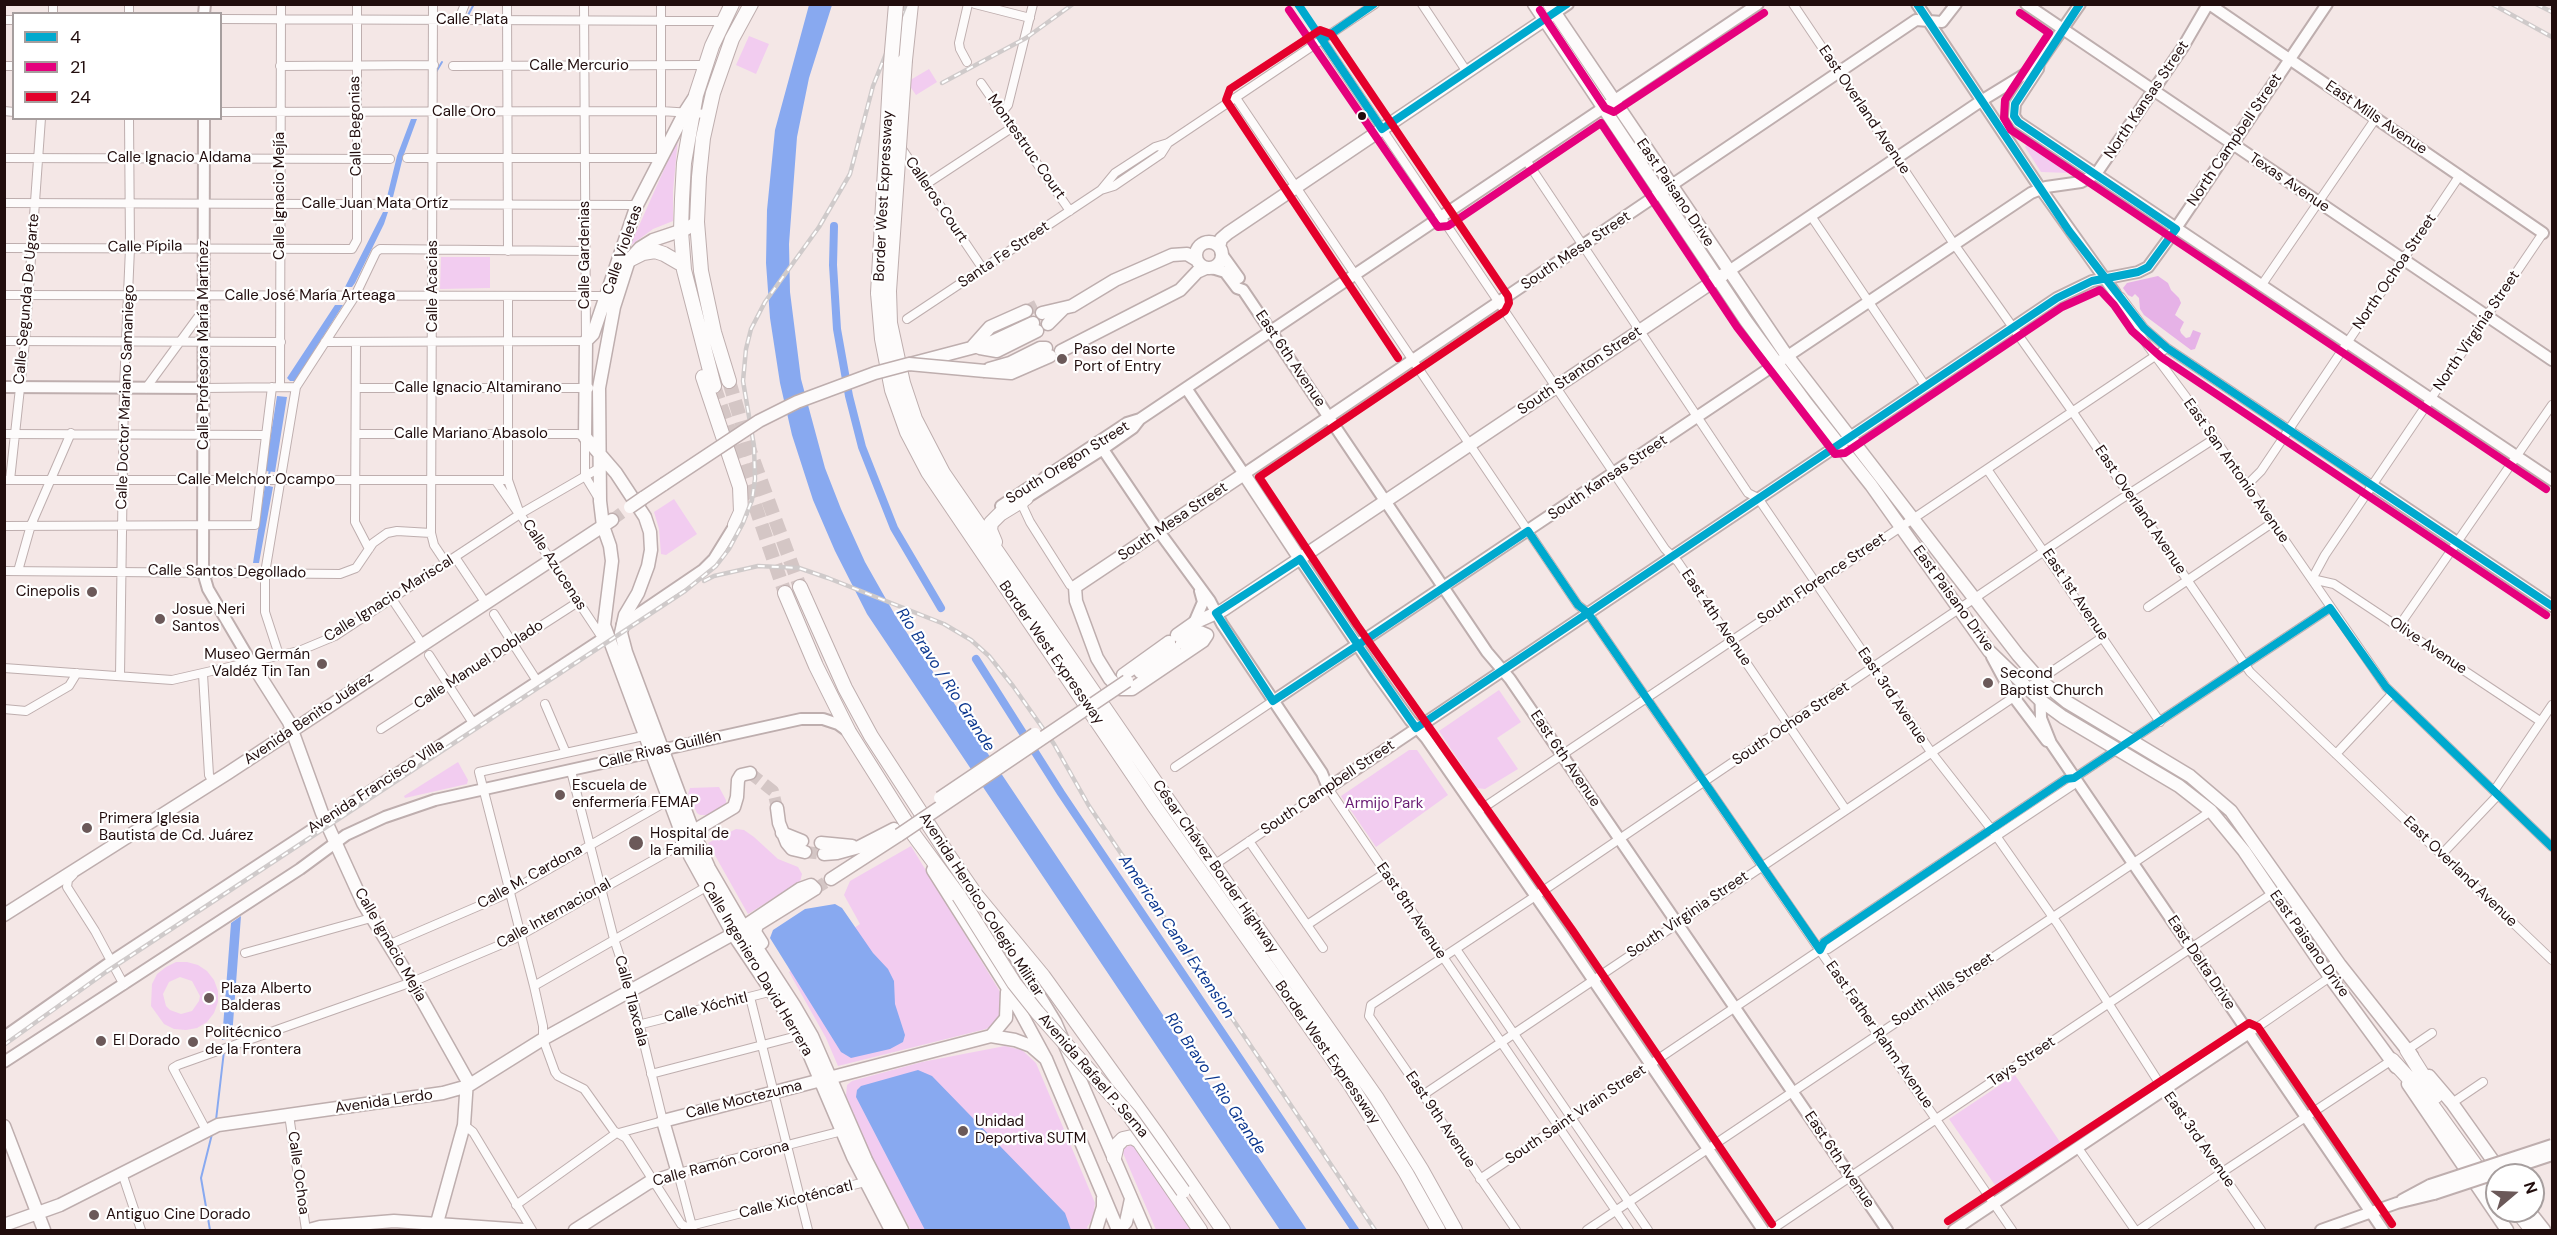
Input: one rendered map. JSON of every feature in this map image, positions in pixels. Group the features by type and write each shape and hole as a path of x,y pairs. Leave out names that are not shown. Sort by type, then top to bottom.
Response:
{"highway":[{"path":"732,4 705,65 688,112 681,231 683,268 681,285 700,367 742,498 741,512 735,525"},
{"path":"729,381 705,296 697,222 699,177 707,114 732,39 751,4"},
{"name":"Border West Expressway","path":"896,4 890,75 882,339 892,390 907,432 928,472 1095,715 1155,807 1350,1084 1406,1173 1438,1230"},
{"name":"Border West Expressway","path":"911,4 884,292 903,383 915,418 944,473 1089,687"},
{"path":"629,260 643,253 655,251 664,254 683,268 714,386"},
{"path":"915,418 973,509 983,515 997,508"},
{"path":"1026,498 995,518 990,530 992,537 1071,652 1089,687"},
{"name":"Avenida Heroico Colegio Militar","path":"800,587 845,688 871,736 976,895"},
{"name":"Avenida Heroico Colegio Militar","path":"785,593 816,666 849,732 914,835"},
{"name":"César Chávez Border Highway","path":"1089,687 1382,1106 1422,1169 1455,1230"},
{"name":"Avenida Rafael P. Serna","path":"914,835 959,896 1014,983 1037,1012 1129,1114 1208,1230"},
{"name":"Avenida Rafael P. Serna","path":"976,895 1043,976 1223,1230"},
{"path":"2407,1050 2485,1165"},
{"path":"2392,1060 2426,1096 2485,1178"},
{"path":"1114,1158 1117,1145 1123,1139 1132,1137 1139,1141 1200,1230"}],"main road":[{"name":"East Paisano Drive","path":"1534,4 1549,13 1609,105 1660,194 1776,363 1901,526 1989,651 2040,700 2063,717 2179,786 2211,811 2236,841 2330,977 2392,1060 2507,1230"},
{"path":"909,364 1011,373 1180,290 1205,265 1220,262 1220,250 1224,236 1467,72 1549,13"},
{"name":"East Paisano Drive","path":"1609,105 1671,187 1787,356 1851,436 1975,600 2040,680 2067,702 2190,776 2231,811 2340,965 2451,1103 2495,1163"},
{"name":"Calle Violetas","path":"586,341 593,334 611,297 638,205 661,158 688,112"},
{"path":"629,260 640,248 653,240 681,231 697,222"},
{"path":"1205,265 1197,250 1203,244 1210,243 1220,250"},
{"path":"626,510 752,426 797,402 875,373 990,343 1037,319 1075,305 1115,280 1162,258 1182,254 1192,256 1205,265"},
{"name":"Calle Gardenias","path":"598,454 599,388 611,297 629,260"},
{"name":"South Stanton Street","path":"897,831 1125,678 1176,642 1194,623 1216,613 1300,559 1729,271"},
{"path":"1037,319 1062,309"},
{"path":"985,370 1002,357 1037,339 1037,319"},
{"name":"Calle Gardenias","path":"585,436 586,341"},
{"path":"585,436 604,467 645,517 651,540 648,566 622,625"},
{"path":"604,467 600,501 607,523 612,561 603,618 606,641"},
{"path":"1244,474 1300,559"},
{"name":"South Mesa Street","path":"1075,586 1244,474"},
{"name":"Avenida Benito Juárez","path":"4,915 250,759 607,523"},
{"name":"South Stanton Street","path":"1075,586 1076,601 1097,658 1110,679 1120,689 1132,689 1203,641 1207,635 1200,632 1176,642"},
{"name":"Calle Ingeniero David Herrera","path":"622,625 622,640 650,735 706,887 773,973 794,1005 826,1080 842,1131 865,1182 891,1230"},
{"name":"Avenida Francisco Villa","path":"606,641 622,625"},
{"name":"Calle Ingeniero David Herrera","path":"606,641 650,735"},
{"name":"Calle Ignacio Mejía","path":"251,662 293,730 325,820 371,918 449,1046 468,1086"},
{"name":"Calle Ingeniero David Herrera","path":"656,751 669,800 688,837 709,867 739,931 826,1080 902,1230"},
{"path":"688,837 734,807 738,780 741,775 750,773"},
{"path":"777,808 782,834 792,849 804,846"},
{"path":"823,848 837,853 859,847 897,831"},
{"path":"831,879 897,831"},
{"name":"Avenida Heroico Colegio Militar","path":"914,835 1007,987 1046,1059 1119,1230"},
{"name":"Avenida Lerdo","path":"4,1225 60,1205 213,1127 443,1093 468,1086 543,1039 739,931 806,885 811,885 815,889 759,923 755,929 793,995 794,1005"},
{"name":"Avenida Heroico Colegio Militar","path":"976,895 1032,981 1055,1022 1145,1230"},
{"path":"772,991 776,985 773,973"},
{"path":"991,1036 1006,1018 1007,987"},
{"name":"Calle Moctezuma","path":"663,1121 991,1036 1015,1040 1031,1046 1046,1059"},
{"path":"435,1228 464,1125 468,1086"},
{"name":"Calle Tlaxcala","path":"663,1121 678,1173"},
{"path":"4,1126 44,1230"},
{"name":"Calle Ramón Corona","path":"575,1230 653,1181 678,1173"},
{"path":"1096,1230 1103,1207 1103,1194"},
{"path":"1119,1230 1126,1222 1131,1198"},
{"path":"308,1230 394,1221 435,1228 524,1230"}],"street":[{"name":"Calle Ignacio Mejía","path":"281,4 280,296 284,387"},
{"name":"Calle Begonias","path":"355,246 357,4"},
{"name":"Calle Acacias","path":"433,4 431,533 434,544 446,563"},
{"path":"460,19 465,4"},
{"path":"507,4 508,251"},
{"name":"Calle Gardenias","path":"584,4 586,341"},
{"name":"Calle Violetas","path":"661,4 661,158"},
{"path":"967,62 959,43 969,4"},
{"path":"975,4 1030,18"},
{"path":"1003,111 1008,105 1033,4"},
{"name":"Santa Fe Street","path":"907,319 1101,190 1115,173 1155,147 1168,143 1375,4"},
{"path":"1422,4 1467,72"},
{"path":"1549,13 1568,4"},
{"name":"South Oregon Street","path":"997,508 1133,428 1140,419 1758,4"},
{"name":"East Overland Avenue","path":"1793,4 1954,244 2072,411 2245,666 2551,955"},
{"name":"East San Antonio Avenue","path":"1917,4 2040,189 2115,293 2117,301 2312,579 2374,672 2392,694 2553,847"},
{"name":"South Mesa Street","path":"1244,474 1916,20 1942,22 1956,4"},
{"name":"Texas Avenue","path":"2026,4 2553,360"},
{"path":"2080,4 2015,104 2014,116 2018,122 2553,480"},
{"name":"East Mills Avenue","path":"2208,4 2543,233"},
{"name":"North Kansas Street","path":"2040,189 2081,182 2096,174 2190,37 2208,4"},
{"name":"North Campbell Street","path":"2104,279 2138,272 2148,267 2327,4"},
{"name":"Calle Plata","path":"222,19 723,21"},
{"name":"East 4th Avenue","path":"1322,40 1614,473 1846,810"},
{"name":"South Stanton Street","path":"1729,271 2040,63"},
{"name":"Calle Mercurio","path":"453,66 705,65"},
{"path":"280,66 433,68"},
{"name":"Montestruc Court","path":"981,83 1003,111 1070,211"},
{"name":"East Father Rahm Avenue","path":"1236,98 1578,604 1588,613 2012,1230"},
{"name":"Calle Oro","path":"222,112 661,111 707,114"},
{"path":"2261,286 2376,118"},
{"name":"Calle Segunda De Ugarte","path":"8,480 16,434 25,342 41,120"},
{"name":"Calle Doctor Mariano Samaniego","path":"120,676 124,388 130,248 129,120"},
{"name":"Calle Profesora María Martínez","path":"203,572 204,120"},
{"path":"925,185 1013,127"},
{"name":"Calleros Court","path":"887,132 895,138 983,269"},
{"name":"Calle Ignacio Aldama","path":"4,158 390,159"},
{"path":"407,158 661,158"},
{"name":"East 3rd Avenue","path":"1526,160 1748,493 1758,498 1931,752 1994,833 2052,916 2110,1002 2164,1090 2261,1230"},
{"name":"North Ochoa Street","path":"2246,486 2260,471 2460,175"},
{"name":"South Kansas Street","path":"1175,767 1954,244 2040,189"},
{"name":"Calle Juan Mata Ortíz","path":"4,203 638,205"},
{"path":"1811,216 1926,387"},
{"name":"North Virginia Street","path":"2312,579 2319,563 2543,233"},
{"name":"Calle Pípila","path":"4,248 205,247 346,250 355,246"},
{"path":"4,526 255,525 266,435 284,387 325,342 355,296 376,252 380,249 586,250"},
{"name":"East 6th Avenue","path":"1220,250 1243,284 1242,289"},
{"name":"East 6th Avenue","path":"1205,265 1225,272 1237,288 1242,289 1443,587 1562,754 1887,1230"},
{"name":"South Campbell Street","path":"1214,865 2057,298 2082,285 2104,279"},
{"path":"2115,293 2121,297 2144,328 2167,348 2553,606"},
{"name":"Calle José María Arteaga","path":"4,295 611,297"},
{"name":"Calle Azucenas","path":"508,297 508,480 520,514 606,641"},
{"path":"146,388 205,308"},
{"path":"4,341 281,342"},
{"path":"325,342 586,341"},
{"path":"357,342 356,525 369,549"},
{"name":"South Florence Street","path":"1477,812 2167,348"},
{"path":"4,387 284,387"},
{"path":"279,655 265,612 265,573 278,480 284,387"},
{"name":"Calle Ignacio Altamirano","path":"357,388 599,388"},
{"path":"1186,388 1244,474"},
{"path":"2399,626 2553,405"},
{"name":"Calle Mariano Abasolo","path":"357,434 508,433 585,436"},
{"path":"4,434 266,435"},
{"path":"18,571 31,525 70,434"},
{"name":"Calle Gardenias","path":"585,436 585,476"},
{"name":"South Ochoa Street","path":"1369,1008 2214,439"},
{"name":"South Oregon Street","path":"1026,498 1100,446"},
{"name":"East 8th Avenue","path":"1100,446 1210,601 1322,773 1328,788 1629,1230"},
{"name":"Calle Ignacio Mariscal","path":"4,668 172,680 299,651 335,636 520,514 604,467"},
{"name":"East 1st Avenue","path":"1987,469 2046,552 2160,722"},
{"path":"585,476 600,501"},
{"name":"Calle Melchor Ocampo","path":"8,480 508,480"},
{"path":"496,481 520,514"},
{"path":"1026,498 1023,507 1030,522 1065,578 1075,586"},
{"path":"2148,607 2272,523"},
{"name":"Avenida Francisco Villa","path":"622,625 703,570 714,559 735,525"},
{"name":"Calle Santos Degollado","path":"4,571 346,573 356,568 369,549 387,532 431,533"},
{"path":"456,557 485,602"},
{"path":"1300,559 1535,896 1763,1230"},
{"name":"Calle Ignacio Mejía","path":"203,572 208,590 251,662"},
{"name":"Olive Avenue","path":"2312,579 2334,584 2540,722"},
{"path":"1194,623 1203,602 1199,588"},
{"path":"392,599 422,644"},
{"name":"Calle Manuel Doblado","path":"381,729 578,602"},
{"name":"South Saint Vrain Street","path":"1480,1179 1820,950 1824,942 2073,785 2074,778 2330,608"},
{"path":"494,614 537,681"},
{"name":"South Virginia Street","path":"1423,1095 1592,979 2103,637"},
{"name":"Avenida Francisco Villa","path":"4,1037 111,961 232,881 537,681 606,641"},
{"name":"East Delta Drive","path":"1989,651 2013,696 2045,740 2051,743"},
{"path":"429,655 473,723"},
{"path":"4,709 26,711 69,686 77,673"},
{"path":"203,674 209,775 213,782"},
{"name":"East Delta Drive","path":"2040,680 2041,718 2051,743 2383,1230"},
{"path":"2336,754 2392,694"},
{"path":"545,704 566,753"},
{"path":"2442,854 2496,793 2553,705"},
{"name":"Calle Rivas Guillén","path":"336,844 346,835 385,817 435,800 656,751 808,718 831,721 849,732"},
{"name":"Calle Rivas Guillén","path":"483,789 479,772 650,735"},
{"name":"Calle Tlaxcala","path":"571,771 663,1121"},
{"path":"483,789 534,986 546,1052 558,1076 584,1089 619,1133 626,1138 681,1224 692,1228"},
{"name":"Calle M. Cardona","path":"388,945 502,896 508,890 669,800"},
{"name":"South Hills Street","path":"1587,1230 2211,811"},
{"name":"Calle Internacional","path":"213,1127 173,1068 233,1044 412,982 521,936 688,837"},
{"path":"1249,841 1323,948"},
{"name":"Avenida Francisco Villa","path":"4,1062 242,908 336,844"},
{"path":"75,871 68,880 68,887 124,985"},
{"path":"1307,925 1385,873"},
{"path":"534,986 706,887"},
{"name":"Tays Street","path":"1771,1230 2272,893"},
{"path":"245,953 371,918"},
{"name":"East 8th Avenue","path":"1456,949 1648,1230"},
{"path":"1954,1230 2330,977"},
{"name":"Calle Xóchitl","path":"638,1025 772,991"},
{"path":"750,997 808,1230"},
{"name":"East 9th Avenue","path":"1369,1008 1369,1016 1516,1230"},
{"path":"2407,1050 2432,1033"},
{"path":"651,1074 801,1035"},
{"path":"2078,1148 2137,1230 2392,1060"},
{"path":"2451,1103 2483,1082"},
{"name":"Calle Ochoa","path":"289,1115 308,1230"},
{"name":"Calle Moctezuma","path":"516,1205 619,1133 663,1121"},
{"path":"464,1125 473,1132 532,1230"},
{"name":"Calle Ramón Corona","path":"678,1173 842,1131"},
{"path":"2321,1230 2553,1145"},
{"path":"2432,1189 2553,1155"},
{"path":"122,1173 141,1230"},
{"name":"Calle Tlaxcala","path":"678,1173 692,1228"},
{"name":"Calle Xicoténcatl","path":"692,1228 865,1182"}],"green space":[{"path":"749,36 769,44 756,74 736,65"},
{"path":"929,69 937,82 916,95 907,82"},
{"path":"678,138 673,191 673,221 653,229 630,246"},
{"path":"2028,143 2070,173 2041,172 2025,147"},
{"path":"441,257 490,257 490,288 440,289"},
{"path":"674,499 697,534 666,555 661,554 659,529 654,512"},
{"path":"1499,690 1521,722 1497,738 1518,769 1485,789 1477,788 1439,731"},
{"name":"Armijo Park","path":"1409,750 1417,750 1448,795 1376,847 1341,796"},
{"path":"458,762 468,780 467,784 405,798 404,796"},
{"path":"719,787 726,800 726,805 710,815 697,813 688,794 690,788"},
{"path":"736,829 744,830 778,859 798,867 802,874 800,882 748,914 708,843"},
{"path":"911,846 999,990 1003,998 1002,1013 993,1025 986,1029 838,1066 826,1038 789,972 860,924 844,895 850,881"},
{"name":"Plaza Alberto Balderas","path":"176,962 187,962 207,971 214,980 218,991 218,1002 207,1022 197,1028 186,1030 174,1029 164,1024 151,1006 152,984 157,974","holes":["180,977 192,981 200,996 192,1011 181,1014 170,1010 166,1006 163,994 169,982"]},
{"name":"Unidad Deportiva SUTM","path":"1005,1046 1022,1050 1036,1063 1095,1203 1093,1219 1087,1227 1089,1230 911,1230 876,1167 846,1096 847,1085 852,1081 922,1062"},
{"path":"2015,1075 2062,1145 1997,1188 1949,1119"},
{"path":"1133,1144 1138,1147 1194,1230 1156,1230 1123,1153 1124,1148"}],"shaded area":[{"path":"2158,276 2168,283 2179,298 2181,303 2175,315 2184,322 2181,333 2186,338 2190,337 2193,330 2201,333 2195,349 2191,350 2144,315 2140,309 2139,298 2135,294 2132,297 2128,295 2123,288 2127,283"}],"water":[{"path":"809,5 832,5 809,78 797,137 789,244 790,292 801,379 825,468 841,509 865,562 895,615 1307,1230 1280,1230 867,614 835,551 813,500 792,435 780,383 770,318 766,263 767,210 775,130"},
{"path":"411,119 417,119 403,157 393,197 387,197 397,156"},
{"path":"383,212 388,212 384,224 355,283 352,287 345,287"},
{"path":"335,305 343,305 295,381 290,381 287,378"},
{"path":"277,396 287,397 275,472 265,471"},
{"path":"265,485 273,487 259,563 253,563"},
{"path":"835,904 842,908 873,953 888,969 894,981 895,1004 905,1035 903,1042 890,1049 851,1058 841,1052 770,938 773,930 805,909"},
{"path":"241,916 232,1037 222,1040 231,923"},
{"path":"918,1070 932,1076 1065,1213 1071,1230 925,1230 856,1097 857,1090 861,1086"}],"waterway":[{"path":"467,17 474,4"},
{"path":"436,72 442,62"},
{"path":"834,226 833,265 837,329 849,396 862,447 894,528 941,608"},
{"path":"267,487 270,469"},
{"name":"American Canal Extension","path":"976,659 1061,793 1355,1230"},
{"path":"216,1120 224,1051"},
{"path":"210,1230 201,1178 212,1134"}],"tunnel":[{"path":"1026,311 1038,305"},
{"path":"729,381 750,451 800,587"},
{"path":"714,386 785,593"},
{"path":"612,520 623,512"},
{"path":"750,773 773,791 777,808"},
{"path":"805,852 824,854"},
{"path":"815,889 831,879"}],"railway":[{"path":"4,1045 106,972 685,591 716,566 729,549 752,500 755,479 754,446 743,381 746,349 751,329 765,302 819,227 850,174 873,86 906,4"},
{"path":"942,83 1026,38 1073,4"},
{"path":"2492,4 2552,37"},
{"path":"2536,4 2552,12"},
{"path":"704,581 714,576 758,566 799,568 944,624 971,640 989,656 1054,744 1089,806 1375,1230"}],"transit line":[{"name":"4","path":"1298,4 1382,129 1567,4"},
{"name":"4","path":"1322,40 1374,4"},
{"name":"4","path":"1917,4 2069,231 2144,328 2167,348 2552,606"},
{"name":"4","path":"1588,613 2057,298 2092,281 2138,272 2148,267 2176,229 2018,122 2014,116 2015,104 2080,4"},
{"name":"21","path":"1289,10 1438,227 1448,226 1601,123 1737,327 1835,454 1845,453 2062,307 2100,290 2114,305 2132,331 2161,357 2546,615"},
{"name":"21","path":"1540,10 1605,108 1614,112 1764,13"},
{"name":"21","path":"2020,13 2049,33 2005,100 2004,118 2011,130 2546,489"},
{"name":"24","path":"1398,358 1226,100 1230,89 1320,30 1331,34 1508,296 1509,303 1505,311 1259,477 1357,625 1573,931 1772,1224"},
{"name":"4","path":"1358,645 1528,531 1578,605 1588,613"},
{"name":"4","path":"1300,559 1358,645 1273,701 1216,613 1300,559"},
{"name":"4","path":"1588,613 1820,950 1824,942 2066,779 2074,778 2330,608 2386,687 2552,847"},
{"name":"4","path":"1358,645 1416,728 1588,613"},
{"name":"24","path":"1948,1221 2249,1023 2258,1027 2392,1224"}],"place":[{"name":"Paso del Norte Port of Entry","path":"1062,359"},
{"name":"Cinepolis","path":"92,592"},
{"name":"Josue Neri Santos","path":"160,619"},
{"name":"Museo Germán Valdéz Tin Tan","path":"322,664"},
{"name":"Second Baptist Church","path":"1988,683"},
{"name":"Escuela de enfermería FEMAP","path":"560,795"},
{"name":"Primera Iglesia Bautista de Cd. Juárez","path":"87,828"},
{"name":"Hospital de la Familia","path":"636,843"},
{"name":"Plaza Alberto Balderas","path":"209,998"},
{"name":"El Dorado","path":"101,1041"},
{"name":"Politécnico de la Frontera","path":"193,1042"},
{"name":"Unidad Deportiva SUTM","path":"963,1131"},
{"name":"Antiguo Cine Dorado","path":"94,1215"}],"water label":[{"name":"Río Bravo / Rio Grande","path":"945,680"},
{"name":"Río Bravo / Rio Grande","path":"1215,1084"}]}
